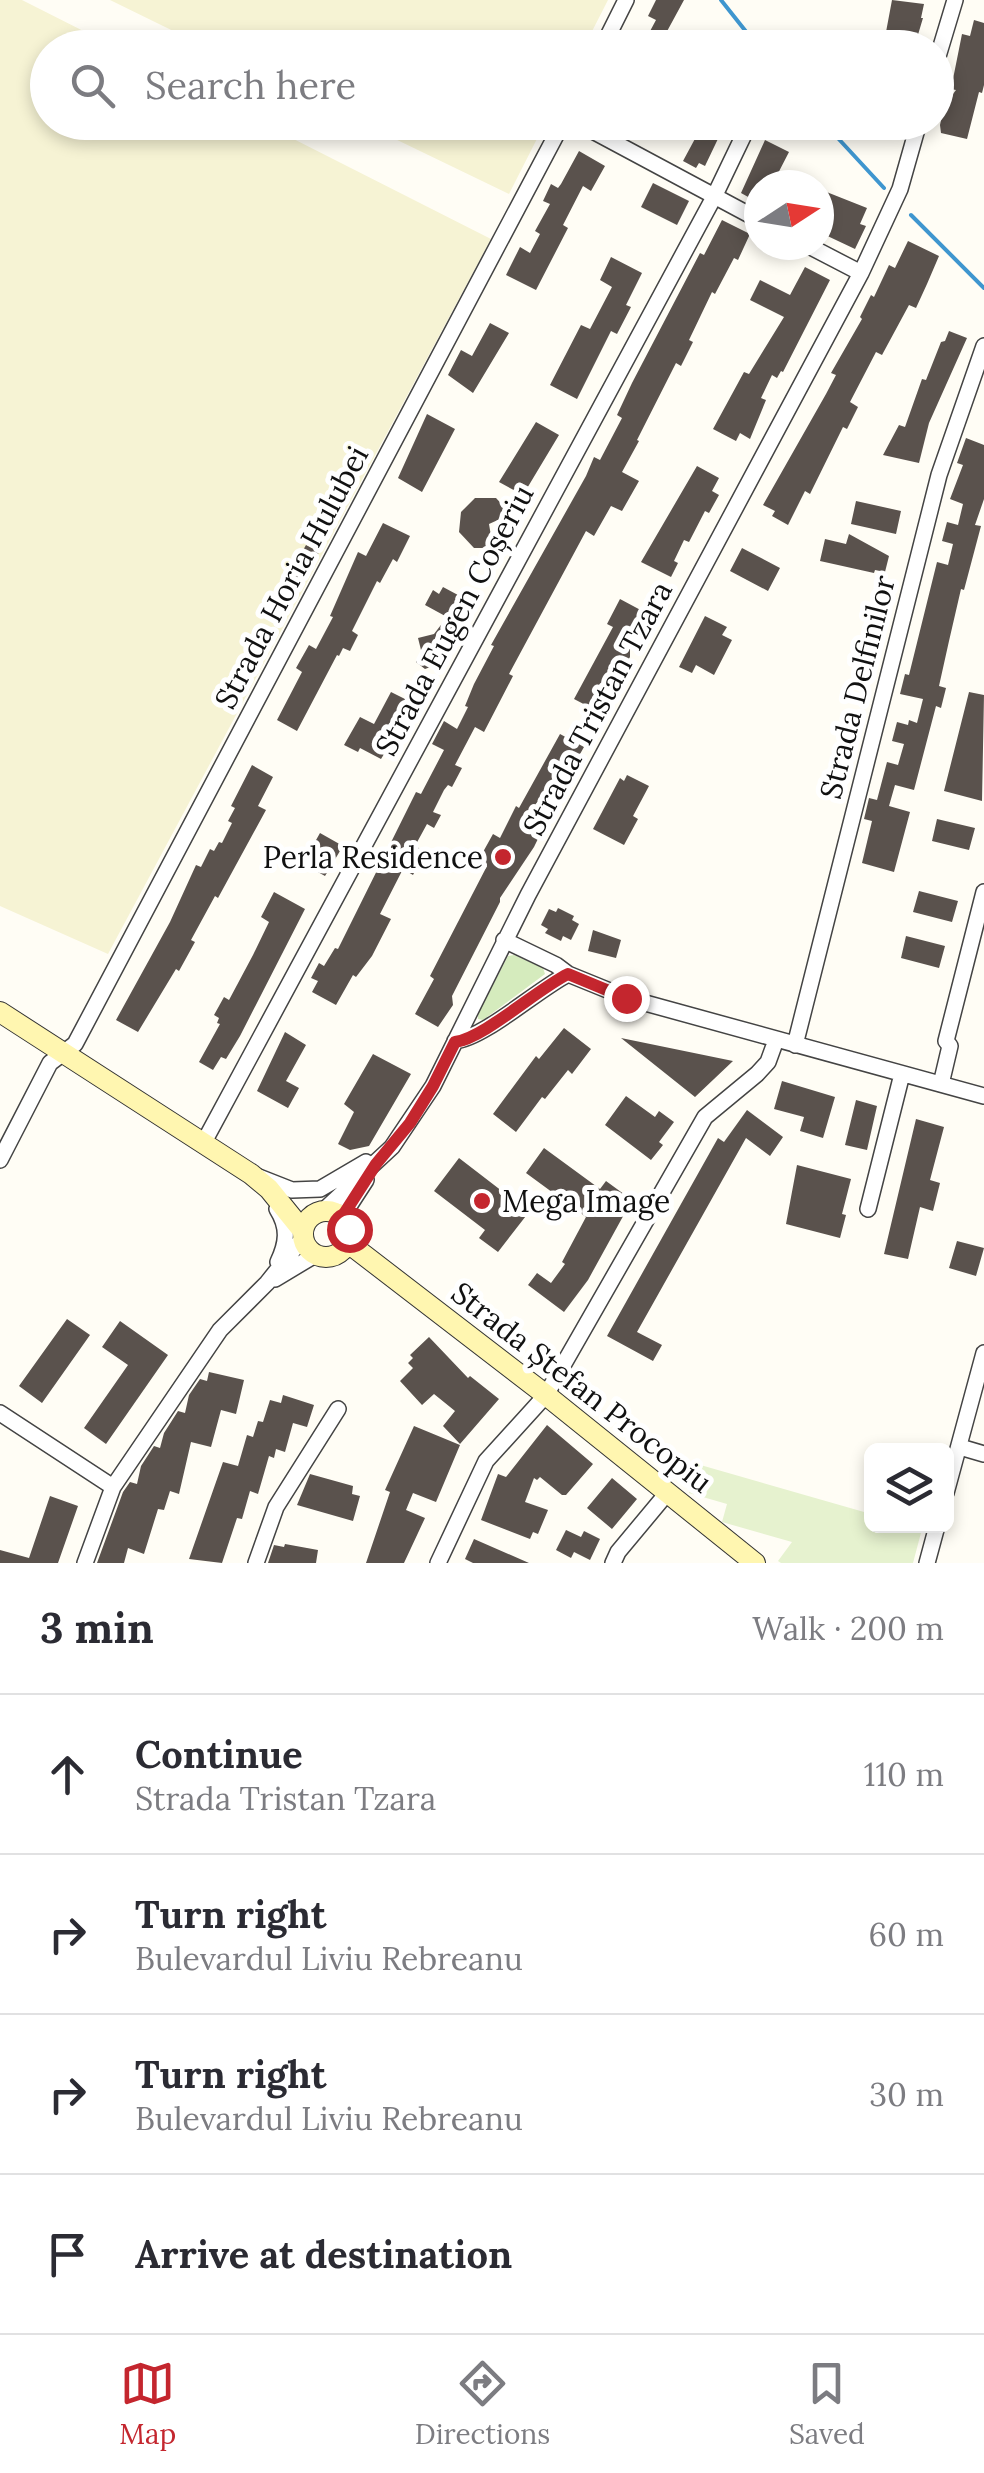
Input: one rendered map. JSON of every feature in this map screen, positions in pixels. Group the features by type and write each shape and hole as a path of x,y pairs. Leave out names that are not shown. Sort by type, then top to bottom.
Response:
{"street":[{"path":"611,30 626,0"},
{"path":"946,30 955,0"},
{"name":"Strada Horia Hulubei","path":"0,1160 50,1063 75,1044 553,140"},
{"path":"609,140 744,212"},
{"name":"Strada Eugen Coșeriu","path":"204,1142 741,140"},
{"name":"Strada Tristan Tzara","path":"327,1214 392,1147 433,1086 504,940 862,273 900,189 914,140"},
{"path":"834,259 862,273"},
{"name":"Strada Delfinilor","path":"795,1045 940,475 984,346"},
{"path":"950,1046 946,1042 984,892"},
{"path":"950,1046 956,1043 984,932"},
{"path":"504,940 556,964 568,974 626,998 984,1096"},
{"path":"455,1042 468,1040 568,974"},
{"path":"0,1012 251,1174 269,1189 307,1241"},
{"path":"438,1563 486,1461 546,1395 705,1116 757,1074 768,1062 776,1040"},
{"path":"941,1084 950,1046"},
{"path":"868,1209 902,1074"},
{"path":"251,1174 292,1190 320,1189 392,1147"},
{"path":"251,1174 286,1224 284,1249 267,1283"},
{"path":"269,1189 327,1214 349,1229 342,1248"},
{"path":"85,1563 112,1487 220,1330 307,1241 327,1214"},
{"name":"Strada Ștefan Procopiu","path":"307,1241 326,1257 342,1248 368,1261 546,1395 755,1563"},
{"path":"954,1468 984,1353"},
{"path":"256,1563 276,1507 338,1410"},
{"path":"0,1413 112,1487"},
{"path":"960,1448 984,1454"},
{"path":"613,1563 668,1492"},
{"path":"927,1563 935,1533"}],"shaded area":[{"path":"0,0 22,0 81,30 30,30 30,140 296,140 491,239 108,954 0,906"},
{"path":"110,0 608,0 593,30 171,30"},
{"path":"397,140 536,140 509,194"}],"green space":[{"path":"508,956 543,968 545,974 483,1020 478,1019"},
{"path":"697,1464 864,1512 864,1533 921,1533 913,1563 781,1563 778,1561 792,1542 722,1522 727,1504 689,1493"}],"building":[{"path":"656,0 684,0 668,30 651,30 656,20 648,16"},
{"path":"892,0 924,4 919,30 886,30"},
{"path":"974,20 984,23 984,85 967,139 954,136 954,74 962,34 970,36"},
{"path":"694,140 717,140 705,166 699,163 696,168 683,161"},
{"path":"765,140 789,152 780,170 751,170"},
{"path":"579,151 605,166 591,191 583,186 563,225 568,228 536,290 506,275 520,247 530,253 540,234 535,231 550,204 543,201 551,184 558,188"},
{"path":"653,183 689,201 677,225 641,207"},
{"path":"834,195 867,208 860,224 866,226 855,249 834,239"},
{"path":"722,220 744,231 744,247 738,260 734,258 715,294 712,292 681,366 676,363 622,472 639,481 622,511 611,506 594,536 586,531 509,674 513,676 484,732 475,727 455,765 462,768 433,812 441,815 434,828 427,824 415,846 425,851 413,875 403,869 380,914 391,919 372,956 356,977 353,975 336,1005 312,992 318,981 311,978 319,963 324,966 338,949 416,792 421,794 444,750 432,744 444,721 457,729 494,646 491,645 594,457 600,460 622,418 617,415 632,383 700,253 704,255"},
{"path":"908,241 939,256 916,308 909,305 882,355 876,352 850,402 858,407 847,429 843,427 810,494 805,491 788,525 763,505 836,375 831,373 871,295 874,297 889,265 895,268"},
{"path":"611,257 642,273 626,305 631,307 617,334 611,331 577,399 550,385 581,325 590,329 612,287 600,280"},
{"path":"805,267 830,280 783,372 777,378 772,375 750,439 740,433 736,441 713,429 744,372 749,374 784,317 750,300 760,280 790,295"},
{"path":"490,323 509,333 473,393 448,375 461,350 472,356"},
{"path":"949,331 967,338 929,423 919,463 883,455 899,425 905,427 922,379 926,380"},
{"path":"427,414 455,429 422,492 398,478"},
{"path":"536,422 559,435 523,495 499,482"},
{"path":"966,438 984,445 984,499 975,525 981,526 964,590 961,589 939,686 946,688 941,708 936,706 914,790 895,785 889,806 910,812 894,872 862,863 872,821 864,819 869,798 877,800 887,762 898,765 904,744 892,741 897,722 917,723 923,699 900,694 905,674 909,675 937,562 948,565 953,544 942,541 947,522 958,525 963,504 950,499 963,465 957,463"},
{"path":"697,466 719,478 712,491 719,495 709,513 705,511 689,542 684,540 671,577 641,562"},
{"path":"475,498 496,498 511,514 489,524 493,548 474,548 459,532 461,512"},
{"path":"856,501 901,511 896,534 851,524"},
{"path":"383,523 410,536 397,562 393,559 380,583 377,581 352,631 358,635 350,651 343,648 337,655 297,731 277,720 302,672 296,668 309,645 316,649 358,552 366,556"},
{"path":"849,534 889,556 885,572 820,561 825,539 846,544"},
{"path":"306,545 319,552 303,582 289,575"},
{"path":"742,548 780,568 768,591 730,571"},
{"path":"443,587 471,602 440,656 441,663 425,669 416,662 422,654 418,638 434,634 447,617 425,605 433,590 439,594"},
{"path":"620,599 648,614 630,648 630,657 597,711 574,699 613,627 607,624"},
{"path":"705,616 727,627 722,635 732,640 714,675 696,665 692,673 679,667"},
{"path":"391,692 415,704 381,759 344,745 360,717 374,724"},
{"path":"969,692 984,695 982,801 944,791"},
{"path":"560,734 584,747 549,809 552,810 534,847 500,898 452,996 453,1005 438,1027 415,1014 434,979 430,976 487,866 478,861 493,834 500,838"},
{"path":"252,765 273,777 258,806 266,810 191,940 195,942 179,971 176,969 138,1032 116,1020 170,922 196,865 201,867 210,849 214,851 222,843 232,823 228,821 235,808 231,806"},
{"path":"627,775 649,786 633,816 638,819 624,845 593,829 620,778 624,781"},
{"path":"937,819 975,828 969,850 932,841"},
{"path":"320,833 343,846 325,876 307,866 312,858 307,856"},
{"path":"919,891 958,901 952,922 913,912"},
{"path":"274,892 305,909 240,1036 226,1059 221,1057 213,1070 199,1062 220,1024 214,1015 224,997 229,1000 253,955 269,922 261,917"},
{"path":"558,908 574,916 572,920 579,924 571,940 563,936 561,941 545,933 548,929 541,925 549,909 556,912"},
{"path":"593,930 621,940 616,958 588,951"},
{"path":"906,936 945,946 939,968 901,958"},
{"path":"564,1028 591,1049 572,1074 568,1070 545,1099 542,1097 516,1132 493,1114 536,1056 539,1059"},
{"path":"285,1032 306,1045 286,1081 299,1088 288,1108 257,1091"},
{"path":"621,1038 733,1061 695,1097"},
{"path":"373,1054 411,1074 369,1146 350,1150 338,1144 354,1112 344,1104"},
{"path":"782,1081 835,1097 823,1138 800,1131 804,1117 774,1109"},
{"path":"626,1096 655,1117 659,1111 674,1122 651,1160 605,1125"},
{"path":"856,1100 877,1106 867,1150 845,1145"},
{"path":"747,1110 783,1137 770,1156 746,1138 637,1332 662,1345 653,1361 607,1336 718,1138 724,1142"},
{"path":"916,1119 944,1127 930,1180 940,1183 933,1211 920,1207 908,1259 884,1254"},
{"path":"544,1148 600,1189 606,1181 632,1200 588,1280 564,1312 528,1285 537,1273 551,1283 565,1264 562,1262 586,1217 526,1173"},
{"name":"Mega Image","path":"459,1158 529,1212 498,1252 479,1238 485,1230 434,1191"},
{"path":"797,1165 851,1179 840,1238 786,1224"},
{"path":"957,1241 984,1248 976,1276 949,1268"},
{"path":"67,1319 90,1335 42,1403 19,1386"},
{"path":"120,1321 168,1355 106,1444 84,1428 128,1365 102,1347"},
{"path":"429,1337 468,1378 499,1399 460,1444 443,1426 455,1411 434,1394 422,1405 400,1381 413,1368 408,1363 413,1358 410,1355"},
{"path":"209,1372 244,1380 236,1414 221,1410 211,1447 191,1442 179,1494 170,1491 164,1510 158,1509 144,1554 128,1548 124,1563 97,1563 123,1492 130,1482 137,1484 141,1466 154,1446 160,1448 178,1411 185,1413 189,1395 200,1379 207,1381"},
{"path":"283,1395 314,1405 307,1427 293,1423 285,1452 276,1449 274,1458 269,1456 258,1494 250,1491 222,1563 189,1559 223,1462 238,1466 247,1435 253,1437 258,1421 263,1422 270,1400 281,1403"},
{"path":"547,1425 593,1464 566,1495 540,1477 534,1478 525,1502 548,1510 538,1534 533,1532 530,1539 481,1520 498,1474 506,1477"},
{"path":"414,1426 460,1445 436,1502 413,1493 406,1510 425,1518 404,1563 366,1563 390,1492 385,1490"},
{"path":"310,1474 353,1486 352,1494 360,1496 353,1521 297,1505"},
{"path":"612,1478 637,1499 612,1529 587,1508"},
{"path":"50,1496 78,1506 58,1563 0,1563 0,1550 29,1558"},
{"path":"566,1530 581,1537 584,1531 600,1539 590,1560 574,1552 571,1558 556,1550"},
{"path":"474,1539 529,1563 473,1563 465,1559"},
{"path":"274,1545 318,1550 316,1563 268,1563"}],"waterway":[{"path":"721,0 745,30"},
{"path":"840,140 884,188"},
{"path":"911,215 984,288"}],"place":[{"name":"Perla Residence","path":"503,857"},
{"name":"Mega Image","path":"482,1201"}],"route":[{"path":"349,1229 342,1217 376,1164 410,1123 455,1042 468,1040 568,974 626,998"}]}
